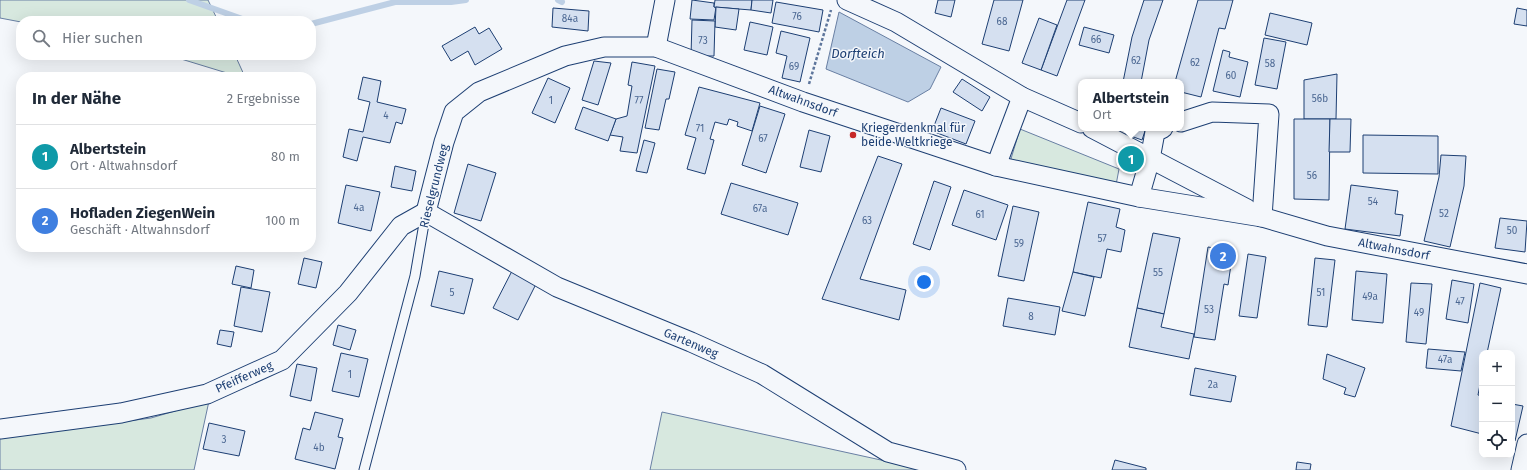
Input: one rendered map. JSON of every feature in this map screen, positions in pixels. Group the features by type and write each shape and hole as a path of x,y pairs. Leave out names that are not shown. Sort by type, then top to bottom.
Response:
{"street":[{"path":"656,46 665,0"},
{"path":"839,4 896,22 1022,97 1078,122"},
{"name":"Altwahnsdorf","path":"656,46 803,102 996,166 1139,197 1262,217 1327,236 1527,274"},
{"name":"Rieselgrundweg","path":"426,212 454,112 479,92 565,56 604,47 656,46"},
{"path":"996,166 1022,97"},
{"path":"1184,121 1212,112 1269,114 1262,217"},
{"name":"Altwahnsdorf","path":"1098,131 1262,217"},
{"path":"1139,197 1150,159 1155,132 1157,131"},
{"name":"Pfeifferweg","path":"0,429 120,413 208,394 282,360 348,293 401,226 426,212"},
{"name":"Gartenweg","path":"426,212 557,287 691,342 762,374 888,452 956,470"},
{"path":"1521,470 1527,444"}],"lane":[{"name":"Rieselgrundweg","path":"364,470 415,276 426,212"}],"path":[{"path":"803,102 839,4"}],"shaded area":[{"path":"0,0 208,0 216,16 16,16 16,21 0,18"},
{"path":"184,60 237,60 243,72 224,72"},
{"path":"1020,129 1119,169 1116,185 1010,162"},
{"path":"209,401 194,470 0,470 0,438 151,418"},
{"path":"662,412 890,462 922,470 650,470"}],"water":[{"name":"Dorfteich","path":"839,12 941,67 930,89 908,102 826,69"}],"building":[{"path":"692,0 714,3 714,7 716,7 714,20 690,19"},
{"path":"715,0 752,0 751,10 714,7"},
{"path":"752,0 773,0 771,13 751,10"},
{"path":"938,0 955,0 951,17 935,13"},
{"path":"994,0 1023,0 1009,51 982,44"},
{"path":"1067,0 1085,0 1057,76 1041,70"},
{"path":"1144,0 1163,0 1149,40 1142,79 1124,79 1132,37"},
{"path":"1198,0 1233,0 1225,29 1219,28 1201,97 1184,93 1184,79 1176,79"},
{"path":"776,2 823,10 819,32 772,23"},
{"path":"716,7 739,9 736,30 715,27"},
{"path":"553,8 589,11 588,31 552,27"},
{"path":"1517,8 1527,10 1527,26 1514,24"},
{"path":"1270,13 1312,23 1307,45 1265,35"},
{"path":"1039,18 1057,25 1041,70 1022,63"},
{"path":"692,20 715,21 714,56 691,56"},
{"path":"750,22 773,27 767,55 744,50"},
{"path":"475,27 479,34 489,28 502,49 475,65 468,51 451,61 442,46"},
{"path":"1084,27 1114,35 1109,53 1079,45"},
{"path":"781,31 810,38 800,82 782,78 787,56 776,53"},
{"path":"1264,38 1286,42 1277,89 1255,85"},
{"path":"1223,50 1230,52 1229,57 1248,62 1240,97 1213,91"},
{"path":"594,61 611,63 598,105 582,100"},
{"path":"632,62 655,66 637,153 620,151 623,137 610,135 616,119 627,116 632,86 628,85"},
{"path":"657,69 675,72 669,99 666,99 659,130 645,128"},
{"path":"1337,74 1336,119 1304,119 1304,80"},
{"path":"363,77 381,81 377,102 406,109 402,124 396,122 390,143 363,137 357,161 343,157 349,129 363,132 370,102 358,99"},
{"path":"548,78 570,88 555,123 532,113"},
{"path":"962,79 990,97 982,111 953,92"},
{"path":"699,87 760,103 752,131 737,126 738,122 729,119 727,125 715,122 710,139 714,140 705,174 687,169 696,138 685,135"},
{"path":"760,106 785,114 766,173 742,165"},
{"path":"583,107 616,119 608,141 575,129"},
{"path":"941,108 975,121 966,144 932,131"},
{"path":"1294,119 1330,119 1329,200 1294,199"},
{"path":"1330,119 1351,119 1350,152 1329,152"},
{"path":"809,130 830,136 821,172 800,167"},
{"path":"1126,131 1145,131 1142,140 1125,134"},
{"path":"1363,135 1438,136 1438,174 1363,173"},
{"path":"644,140 655,143 647,173 636,171"},
{"path":"1441,155 1466,156 1464,186 1450,247 1424,241 1439,177"},
{"path":"878,156 902,164 860,279 906,290 899,320 822,299"},
{"path":"468,164 496,173 481,221 454,213"},
{"path":"395,166 416,171 412,191 391,187"},
{"path":"934,181 951,187 930,250 913,244"},
{"path":"731,183 798,203 788,235 721,214"},
{"path":"346,185 380,192 371,231 338,223"},
{"path":"1351,185 1398,191 1395,214 1403,215 1400,236 1345,229"},
{"path":"964,190 1008,205 996,240 952,225"},
{"path":"1088,202 1120,209 1116,227 1125,230 1121,252 1107,249 1101,278 1073,272"},
{"path":"1013,206 1039,212 1024,281 998,276"},
{"path":"1500,218 1527,221 1525,252 1495,248"},
{"path":"1153,233 1180,238 1164,314 1137,308"},
{"path":"1208,247 1233,251 1228,285 1224,284 1215,340 1194,337"},
{"path":"1248,254 1266,257 1257,318 1239,316"},
{"path":"304,258 322,262 316,288 298,284"},
{"path":"1315,258 1335,260 1327,327 1308,325"},
{"path":"236,266 254,270 251,288 232,284"},
{"path":"513,269 537,282 518,320 493,308"},
{"path":"439,271 473,279 464,314 431,306"},
{"path":"1356,271 1387,274 1383,323 1352,320"},
{"path":"1073,272 1094,277 1085,316 1062,311"},
{"path":"1452,280 1474,284 1468,323 1446,319"},
{"path":"1411,283 1432,284 1426,344 1406,342"},
{"path":"1480,283 1501,288 1488,350 1479,350 1479,433 1451,426"},
{"path":"241,287 270,292 262,332 234,326"},
{"path":"1008,298 1060,307 1055,335 1003,326"},
{"path":"1137,308 1164,314 1161,327 1194,334 1189,359 1129,347"},
{"path":"338,325 356,330 350,350 333,345"},
{"path":"220,330 234,332 231,347 217,344"},
{"path":"1428,349 1465,352 1461,371 1426,368"},
{"path":"341,353 368,359 359,397 332,391"},
{"path":"1327,354 1365,368 1355,397 1344,394 1346,388 1323,379"},
{"path":"297,364 317,368 311,401 290,396"},
{"path":"1195,368 1236,376 1231,402 1190,395"},
{"path":"1515,405 1523,406 1515,441"},
{"path":"315,412 343,419 338,437 343,438 335,469 295,459 303,428 310,430"},
{"path":"209,423 245,431 239,456 203,449"},
{"path":"1115,460 1146,468 1146,470 1112,470"},
{"path":"1297,462 1311,464 1310,470 1296,470"}],"waterway":[{"path":"189,0 234,16"},
{"path":"316,23 395,2 451,2 466,0"},
{"path":"558,0 562,2"}],"place":[{"name":"Kriegerdenkmal für beide Weltkriege","path":"853,135"},
{"name":"Albertstein","path":"1131,159"},
{"name":"Hofladen ZiegenWein","path":"1223,256"}]}
